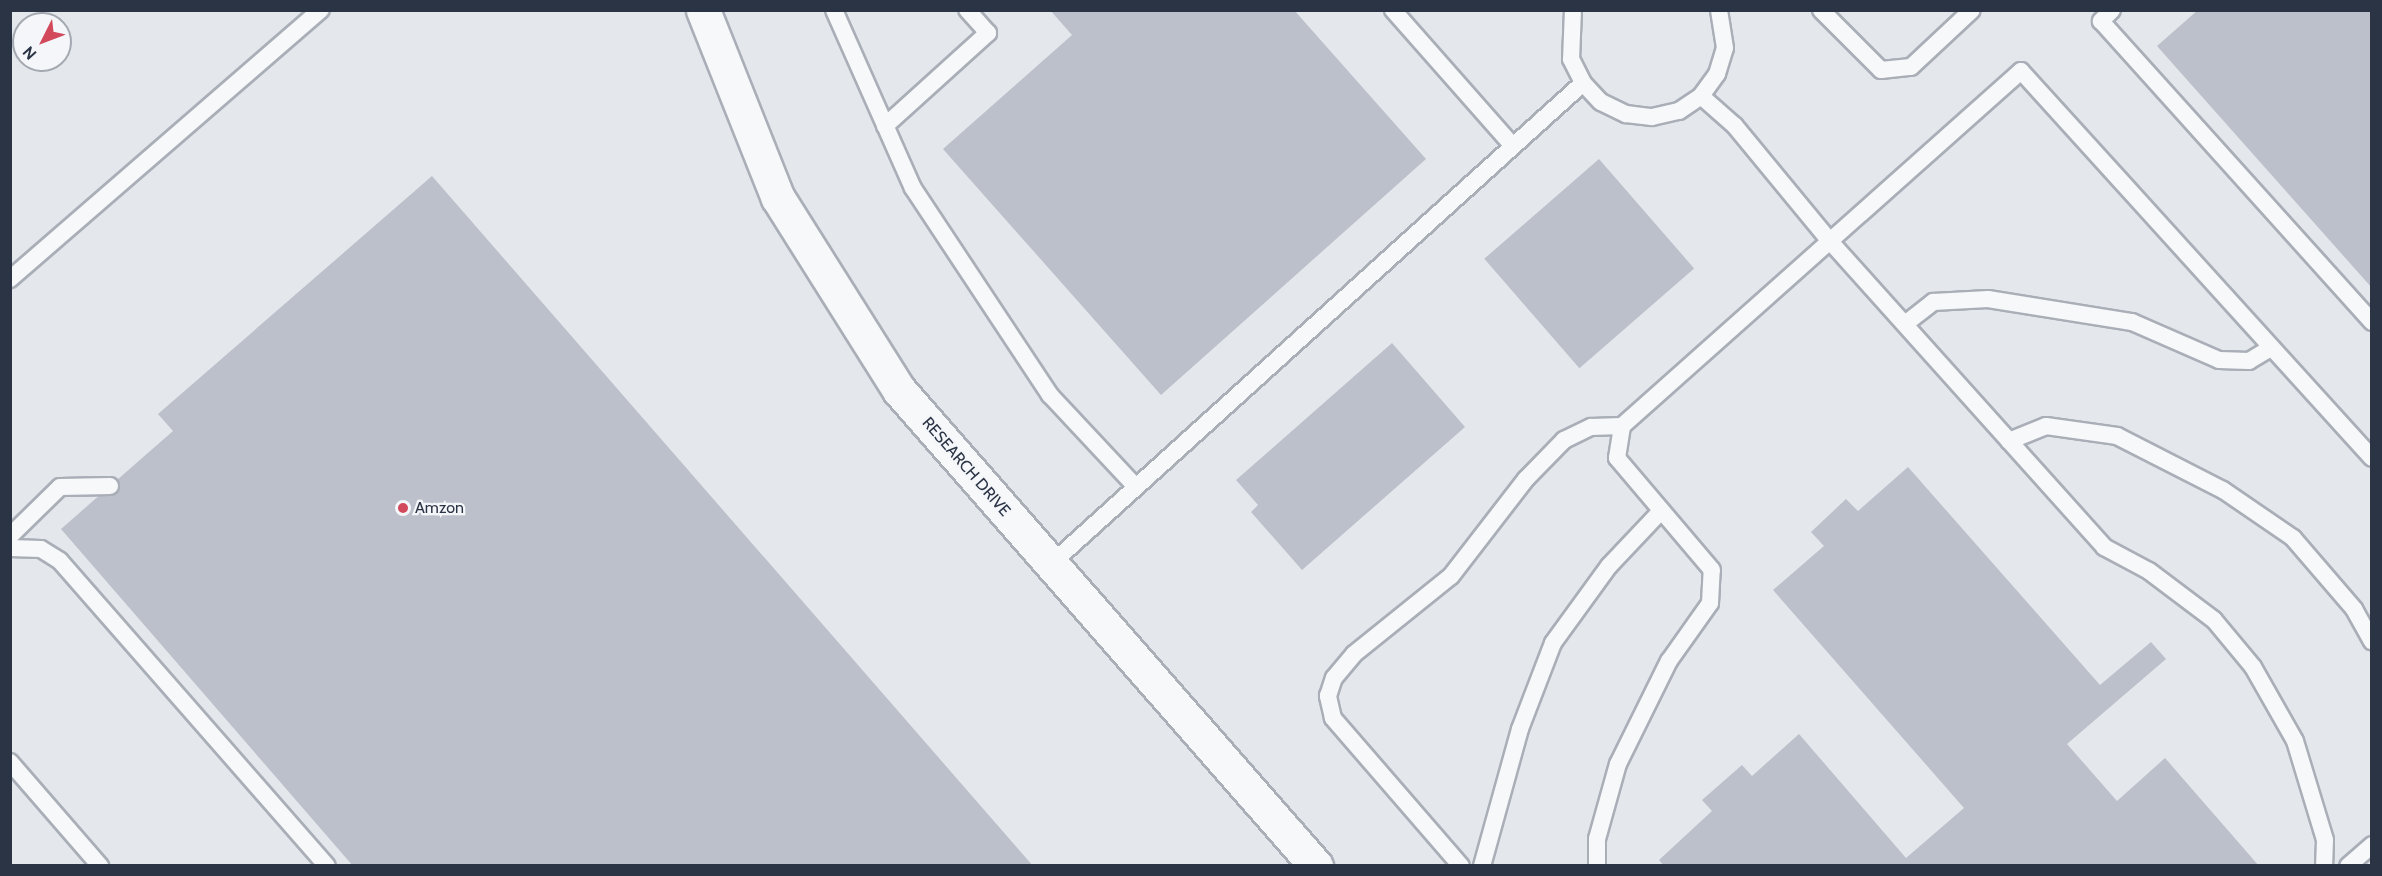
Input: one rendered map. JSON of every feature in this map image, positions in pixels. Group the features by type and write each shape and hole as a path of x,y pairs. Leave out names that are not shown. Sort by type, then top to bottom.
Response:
{"street":[{"name":"RESEARCH DRIVE","path":"703,10 778,198 854,322 899,390 1316,866"}],"lane":[{"path":"10,279 321,10"},
{"path":"834,10 913,188 1050,395 1136,487"},
{"path":"885,126 988,33 967,10"},
{"path":"1393,10 1513,146"},
{"path":"1574,10 1571,59 1583,83 1601,102 1635,115 1679,111 1701,96 1717,74 1725,48 1719,10"},
{"path":"1821,10 1881,70 1911,67 1972,10"},
{"path":"2112,10 2101,21 2372,322"},
{"path":"1597,866 1596,839 1622,754 1669,661 1710,603 1712,570 1617,458 1622,426 1828,239 2021,71 2372,458"},
{"path":"1051,564 1583,83"},
{"path":"1701,96 1735,126 1828,239 2104,547 2149,571 2214,620 2253,668 2295,741 2325,840 2324,866"},
{"path":"1905,324 1933,302 1988,299 2132,322 2219,360 2249,361 2271,348"},
{"path":"1461,866 1333,718 1328,696 1334,678 1354,654 1451,576 1526,479 1564,440 1591,427 1622,426"},
{"path":"2009,441 2046,426 2117,436 2223,490 2293,538 2354,609 2372,640"},
{"path":"10,536 60,487 110,486"},
{"path":"1482,866 1520,729 1553,643 1609,566 1661,511"},
{"path":"10,549 40,549 60,561 327,866"},
{"path":"10,762 100,866"},
{"path":"2348,866 2372,845"}],"building":[{"path":"1050,10 1294,10 1426,159 1161,395 943,149 1072,35"},
{"path":"2198,10 2372,10 2372,288 2157,46"},
{"path":"1599,159 1694,268 1579,368 1484,259"},
{"name":"Amzon","path":"432,176 1033,866 353,866 61,529 173,431 158,414"},
{"path":"1392,343 1465,427 1302,570 1251,512 1258,505 1236,480"},
{"path":"1908,467 2100,685 2151,642 2166,659 2067,744 2117,801 2165,758 2259,866 1664,866 1659,860 1712,811 1702,800 1742,765 1752,776 1799,734 1906,858 1964,808 1773,590 1824,546 1811,532 1846,499 1858,511"}],"place":[{"name":"Amzon","path":"403,508"}]}
